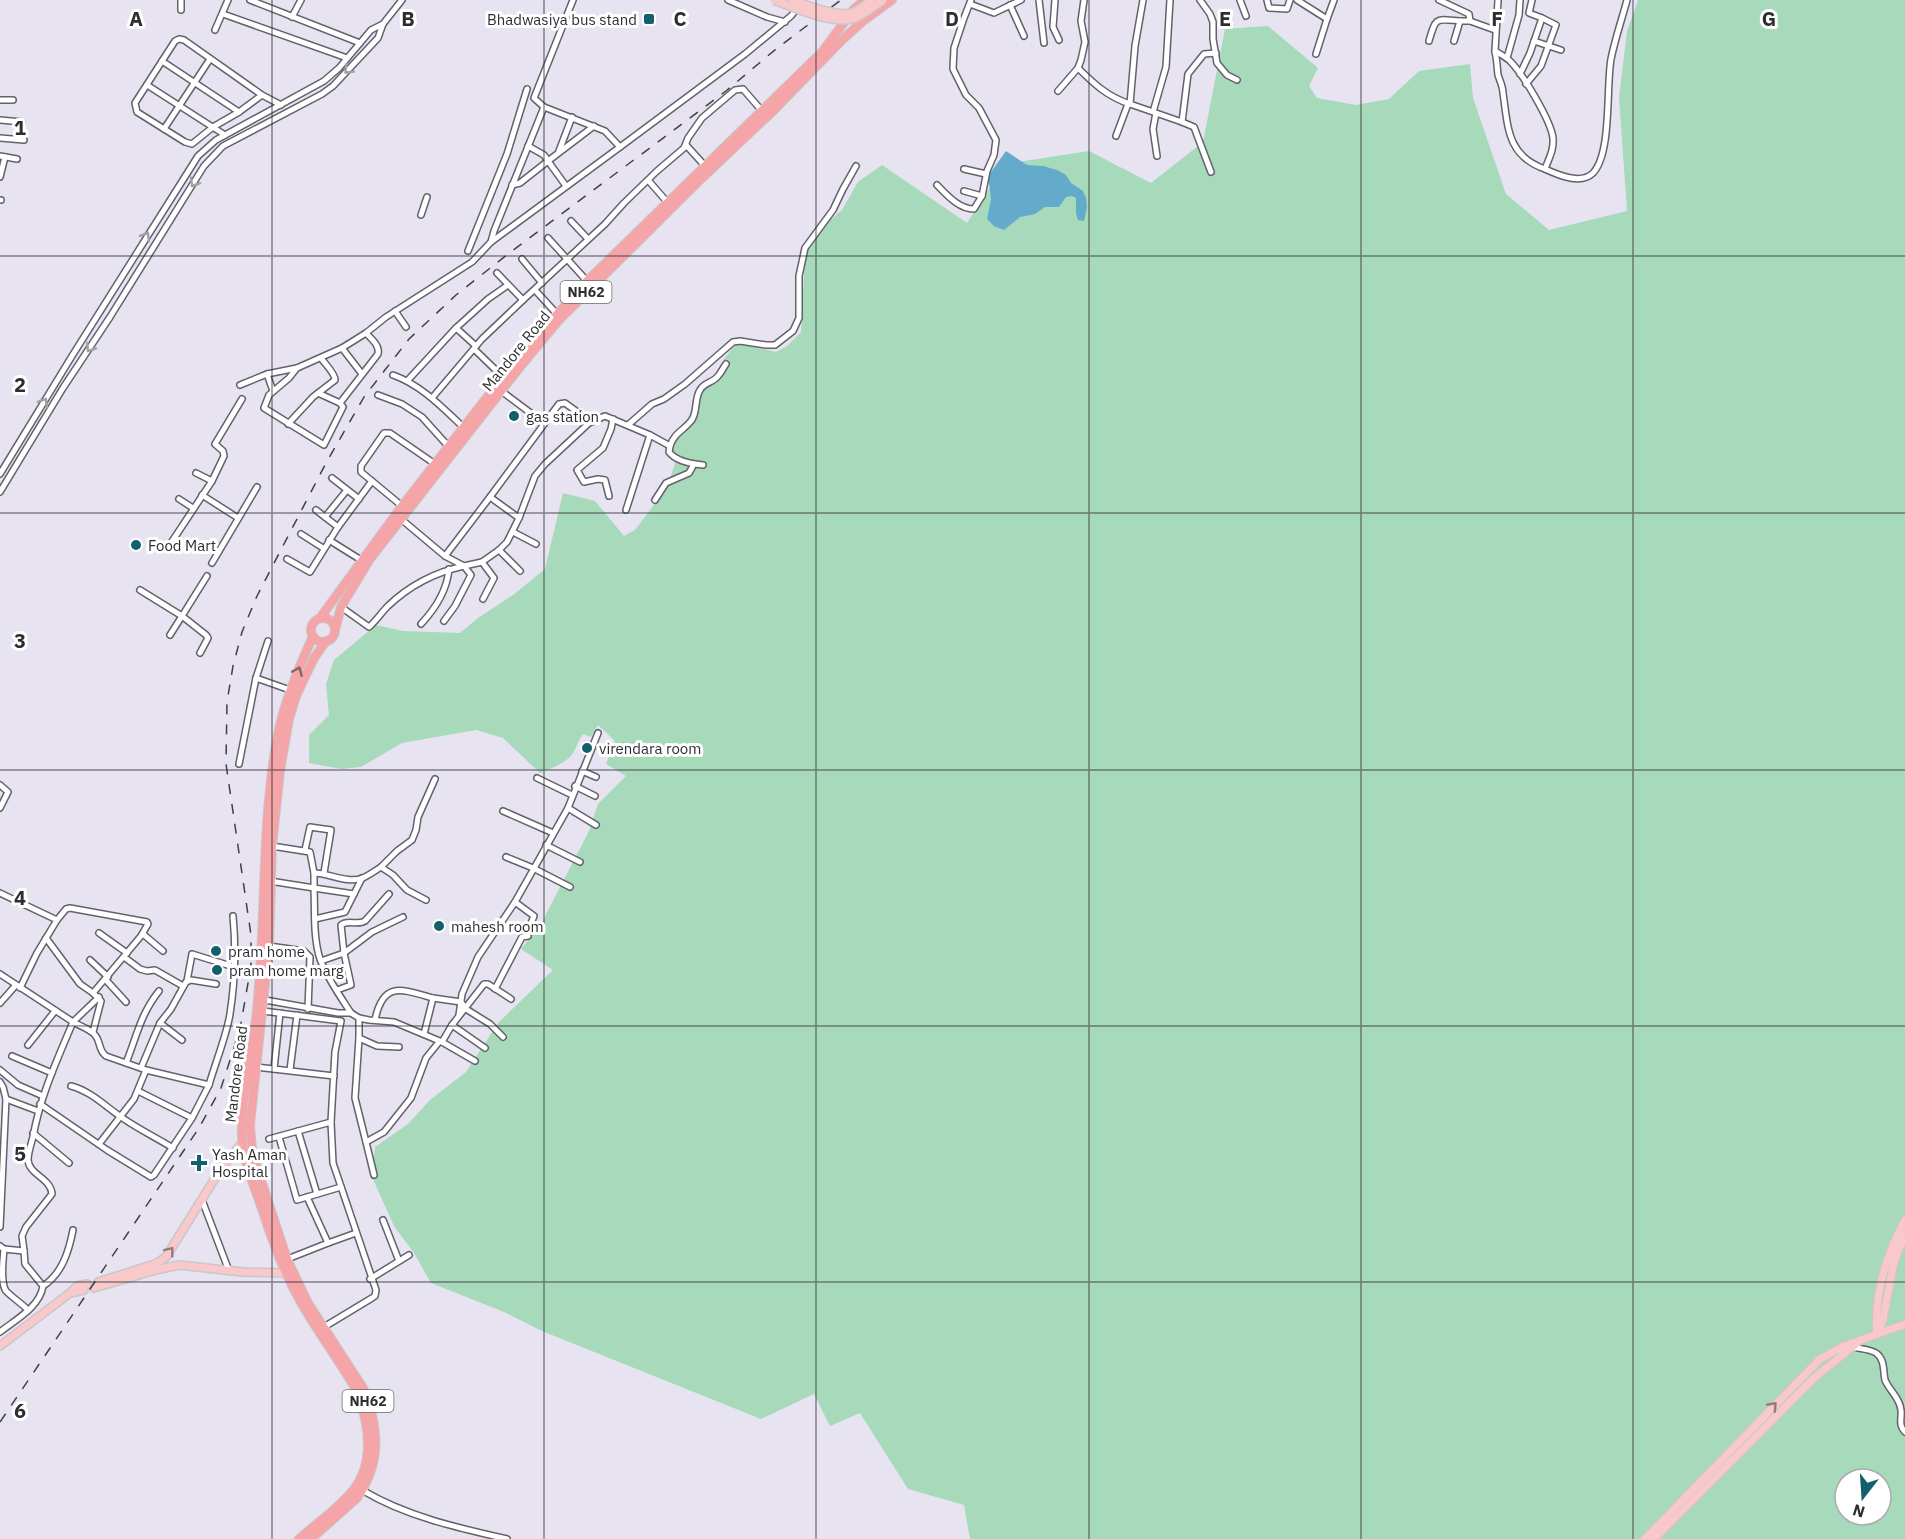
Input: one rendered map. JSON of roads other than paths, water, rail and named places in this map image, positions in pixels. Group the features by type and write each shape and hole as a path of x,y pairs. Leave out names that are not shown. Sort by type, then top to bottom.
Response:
{"highway":[{"name":"Mandore Road","path":"335,630 341,607 370,559 499,389 503,377 556,313 822,52 854,9 865,0"},
{"name":"Mandore Road","path":"320,618 361,560 464,427 573,305 774,110 842,39 892,0"},
{"path":"320,618 330,621 335,630"},
{"name":"NH62","path":"313,636 312,625 320,618"},
{"name":"NH62","path":"326,641 332,637 335,630"},
{"name":"Mandore Road","path":"299,1539 355,1486 365,1460 369,1433 357,1391 303,1307 248,1167 243,1143 245,1102 262,950 265,851 271,782 278,733 290,690 313,636"},
{"path":"313,636 318,640 326,641"},
{"name":"Mandore Road","path":"283,1260 256,1168 250,1125 265,1000 272,846 280,771 289,719 304,678 326,641"},
{"name":"Mandore Road","path":"289,1273 363,1388 376,1431 368,1476 362,1490 357,1498 311,1539"}],"main road":[{"path":"774,0 844,21 862,15 883,0"},
{"path":"792,0 844,14 859,9 872,0"},
{"path":"243,1143 222,1167 172,1249 159,1262 96,1285 176,1265 229,1271 289,1273"},
{"path":"1877,1333 1877,1312 1884,1271 1891,1249 1905,1220"},
{"path":"1877,1333 1883,1318 1894,1262 1905,1234"},
{"path":"0,1346 70,1293 85,1287"},
{"path":"1645,1539 1810,1368 1830,1352 1905,1324"},
{"path":"1654,1539 1814,1378 1861,1341"}],"street":[{"path":"181,0 181,10"},
{"path":"215,30 228,0"},
{"path":"250,0 263,2 292,17 360,43"},
{"path":"292,17 301,0"},
{"path":"0,492 204,166 223,146 333,86 378,39 383,24 402,0"},
{"path":"573,0 534,98 544,107 605,131 620,147"},
{"path":"728,0 767,17 785,22"},
{"path":"240,385 267,374 297,368 342,348 472,262 491,242 745,54 785,22 804,0"},
{"path":"937,185 956,202 971,210 978,205 996,140 980,108 966,95 953,69 954,48 971,2 994,13 1021,0"},
{"path":"1039,0 1044,43"},
{"path":"1054,0 1053,27 1059,40"},
{"path":"1058,91 1078,68 1084,49 1081,13 1084,0"},
{"path":"1116,136 1129,104 1143,0"},
{"path":"1157,156 1153,129 1166,67 1170,0"},
{"path":"1240,0 1246,16"},
{"path":"1267,0 1269,8 1287,9 1290,0"},
{"path":"1297,0 1327,19"},
{"path":"1316,54 1334,0"},
{"path":"1439,0 1469,14 1470,21"},
{"path":"1498,0 1495,51 1503,90 1505,116 1512,143 1532,164 1564,176 1581,179 1593,173 1599,165 1605,148 1611,59 1627,0"},
{"path":"1507,58 1519,15 1520,0"},
{"path":"1527,84 1541,66 1556,25 1529,13 1530,0"},
{"path":"1204,2 1213,22 1217,63 1227,75 1237,80"},
{"path":"1010,5 1024,36"},
{"path":"223,14 347,58"},
{"path":"1520,74 1542,18"},
{"path":"1429,41 1435,22 1440,20 1470,21 1495,30"},
{"path":"1454,40 1460,21"},
{"path":"0,474 181,181 203,150 225,135 324,81 339,68 375,27 383,24"},
{"path":"262,95 213,127 192,144 185,142 136,110 135,104 175,41 179,39 184,40 262,95 281,105"},
{"path":"1534,41 1561,50"},
{"path":"1495,51 1507,58 1520,74 1550,128 1553,137 1553,151 1545,169"},
{"path":"1182,122 1188,74 1204,54 1216,52"},
{"path":"164,129 210,59"},
{"path":"162,61 239,112"},
{"path":"1078,68 1110,97 1194,127 1211,172"},
{"path":"147,85 225,135"},
{"path":"468,251 507,154 527,89"},
{"path":"432,398 475,348 522,300 543,283 686,145 688,138 702,118 735,90 743,89 762,111"},
{"path":"0,100 13,100"},
{"path":"491,242 544,107"},
{"path":"558,153 572,117"},
{"path":"0,120 22,122"},
{"path":"512,185 520,183 594,126"},
{"path":"0,138 24,140"},
{"path":"686,145 705,166"},
{"path":"528,146 544,155 566,186"},
{"path":"0,178 3,156 17,159"},
{"path":"628,425 651,404 664,399 734,342 775,345 793,332 799,318 799,276 805,248 833,210 856,166"},
{"path":"964,169 986,174"},
{"path":"648,180 668,203"},
{"path":"964,191 982,196"},
{"path":"421,215 428,197"},
{"path":"571,221 588,239"},
{"path":"548,238 587,281"},
{"path":"522,259 543,283"},
{"path":"497,273 522,300"},
{"path":"408,380 456,328 488,299 508,285"},
{"path":"535,290 556,313"},
{"path":"395,312 406,327"},
{"path":"456,328 503,377"},
{"path":"340,403 379,351 366,333"},
{"path":"342,348 362,374"},
{"path":"288,424 336,378 321,357"},
{"path":"703,465 673,457 669,452 670,446 674,435 694,416 696,397 700,389 717,378 726,364"},
{"path":"297,368 290,378 269,395 264,408 324,445 343,407 340,403 318,393"},
{"path":"267,374 273,391"},
{"path":"393,375 408,380 464,427"},
{"path":"499,389 544,423"},
{"path":"378,396 402,404 422,417 449,447"},
{"path":"167,549 212,481 224,456 215,444 242,399"},
{"path":"444,556 559,404 565,403 589,423"},
{"path":"341,607 369,627 395,599 431,576 449,569 482,562 499,550 513,532 535,476 589,423 605,416 670,446"},
{"path":"609,496 605,480 585,482 577,470 603,448 614,419"},
{"path":"402,506 360,469 384,433 390,433 435,464"},
{"path":"626,510 650,435"},
{"path":"656,500 666,483 689,473 694,464"},
{"path":"196,473 212,481"},
{"path":"332,478 359,499"},
{"path":"287,559 310,572 323,548 372,481"},
{"path":"212,563 256,487"},
{"path":"325,517 347,490"},
{"path":"202,495 238,518"},
{"path":"490,497 519,518"},
{"path":"179,500 193,508"},
{"path":"315,510 338,527"},
{"path":"401,519 444,556 464,566 471,574 455,606 444,621"},
{"path":"513,532 536,544"},
{"path":"301,534 323,548"},
{"path":"329,540 361,560"},
{"path":"499,550 520,571"},
{"path":"482,562 494,576 483,599"},
{"path":"422,624 436,607 448,579 449,569"},
{"path":"170,635 207,576"},
{"path":"140,590 182,616 206,635 208,638 200,653"},
{"path":"239,764 256,678 268,641"},
{"path":"256,678 290,690"},
{"path":"459,1015 471,973 484,946 515,902 567,808 598,733"},
{"path":"582,771 596,777"},
{"path":"537,778 572,795"},
{"path":"314,873 324,873 342,879 362,878 381,867 412,840 418,817 435,779"},
{"path":"0,785 8,792 0,808"},
{"path":"575,786 595,796"},
{"path":"567,808 596,825"},
{"path":"503,811 552,832"},
{"path":"305,850 310,827 332,830 324,873"},
{"path":"546,845 580,862"},
{"path":"272,846 310,852 314,873 315,920 321,961 351,1013 359,1018 394,1022 424,1034 474,1062"},
{"path":"506,857 570,887"},
{"path":"381,867 407,890 426,900"},
{"path":"315,920 345,912 362,878"},
{"path":"270,881 354,894"},
{"path":"0,893 57,920"},
{"path":"337,990 351,985 341,925 365,921 389,894"},
{"path":"495,989 522,937 527,935 534,916 515,902"},
{"path":"0,1003 18,987 57,920 66,909 147,922 148,926 143,934 93,993"},
{"path":"345,912 349,915 351,923"},
{"path":"6,1099 39,1108 141,1172 151,1177 154,1175 192,1118 209,1085 230,1016 234,967 234,916"},
{"path":"321,961 344,953 372,932 403,917"},
{"path":"99,933 140,969 155,970 185,984"},
{"path":"143,934 163,951"},
{"path":"46,938 80,984 99,997 100,1008 93,1032"},
{"path":"269,946 304,951 310,957 308,1009"},
{"path":"99,1144 138,1091 160,1023 185,984 192,954 234,967"},
{"path":"90,960 126,1002"},
{"path":"0,974 73,1022 93,1032 102,1053 144,1069 209,1085"},
{"path":"185,984 191,980 216,984"},
{"path":"366,1142 384,1132 411,1098 424,1063 484,984 511,999"},
{"path":"375,1020 381,1000 386,994 398,990 461,1002 466,1009 490,1024 503,1037"},
{"path":"126,1063 141,1019 159,991"},
{"path":"43,1286 25,1264 22,1236 26,1227 52,1194 48,1184 29,1165 33,1133 43,1096 73,1022 99,997"},
{"path":"424,1034 433,998"},
{"path":"265,1000 308,1009 351,1013"},
{"path":"28,1045 56,1011"},
{"path":"263,1011 341,1021 335,1052 331,1122 333,1163 375,1290 375,1296 324,1327"},
{"path":"274,1069 280,1013"},
{"path":"290,1071 297,1015"},
{"path":"359,1018 355,1098 374,1175"},
{"path":"160,1023 182,1040"},
{"path":"452,1025 485,1048"},
{"path":"359,1038 377,1046 399,1047"},
{"path":"12,1056 52,1073"},
{"path":"256,1066 334,1076"},
{"path":"0,1070 18,1085 43,1096"},
{"path":"0,1227 2,1122 6,1099 1,1085"},
{"path":"72,1086 92,1096 120,1117 173,1148"},
{"path":"138,1091 192,1118"},
{"path":"269,1139 331,1122"},
{"path":"298,1131 317,1194"},
{"path":"33,1133 69,1163"},
{"path":"279,1137 297,1200 341,1187"},
{"path":"307,1197 328,1243"},
{"path":"202,1200 229,1271"},
{"path":"382,1220 399,1261"},
{"path":"0,1332 38,1300 43,1286 52,1279 64,1262 73,1230"},
{"path":"283,1260 356,1233"},
{"path":"24,1251 2,1248 2,1285 28,1310"},
{"path":"370,1279 409,1255"},
{"path":"1853,1347 1872,1351 1880,1356 1886,1382 1900,1403 1900,1425 1905,1432"},
{"path":"362,1490 377,1499 428,1518 507,1539"}],"water":[{"path":"1006,151 1027,165 1043,166 1066,175 1071,183 1083,191 1086,198 1084,221 1078,220 1076,198 1072,196 1066,197 1059,207 1045,207 1035,214 1020,217 1004,230 994,226 987,219 991,199 988,176"}],"railway":[{"path":"0,1422 199,1128 221,1088 241,1023 251,966 251,935 226,764 227,702 233,666 242,632 257,596 326,463 364,397 409,339 456,295 726,91 776,49 841,0"}],"place":[{"name":"Bhadwasiya bus stand","path":"649,19"},
{"name":"gas station","path":"514,416"},
{"name":"Food Mart","path":"136,545"},
{"name":"virendara room","path":"587,748"},
{"name":"mahesh room","path":"439,926"},
{"name":"pram home","path":"216,951"},
{"name":"pram home marg","path":"217,970"},
{"name":"Yash Aman Hospital","path":"199,1163"}]}
